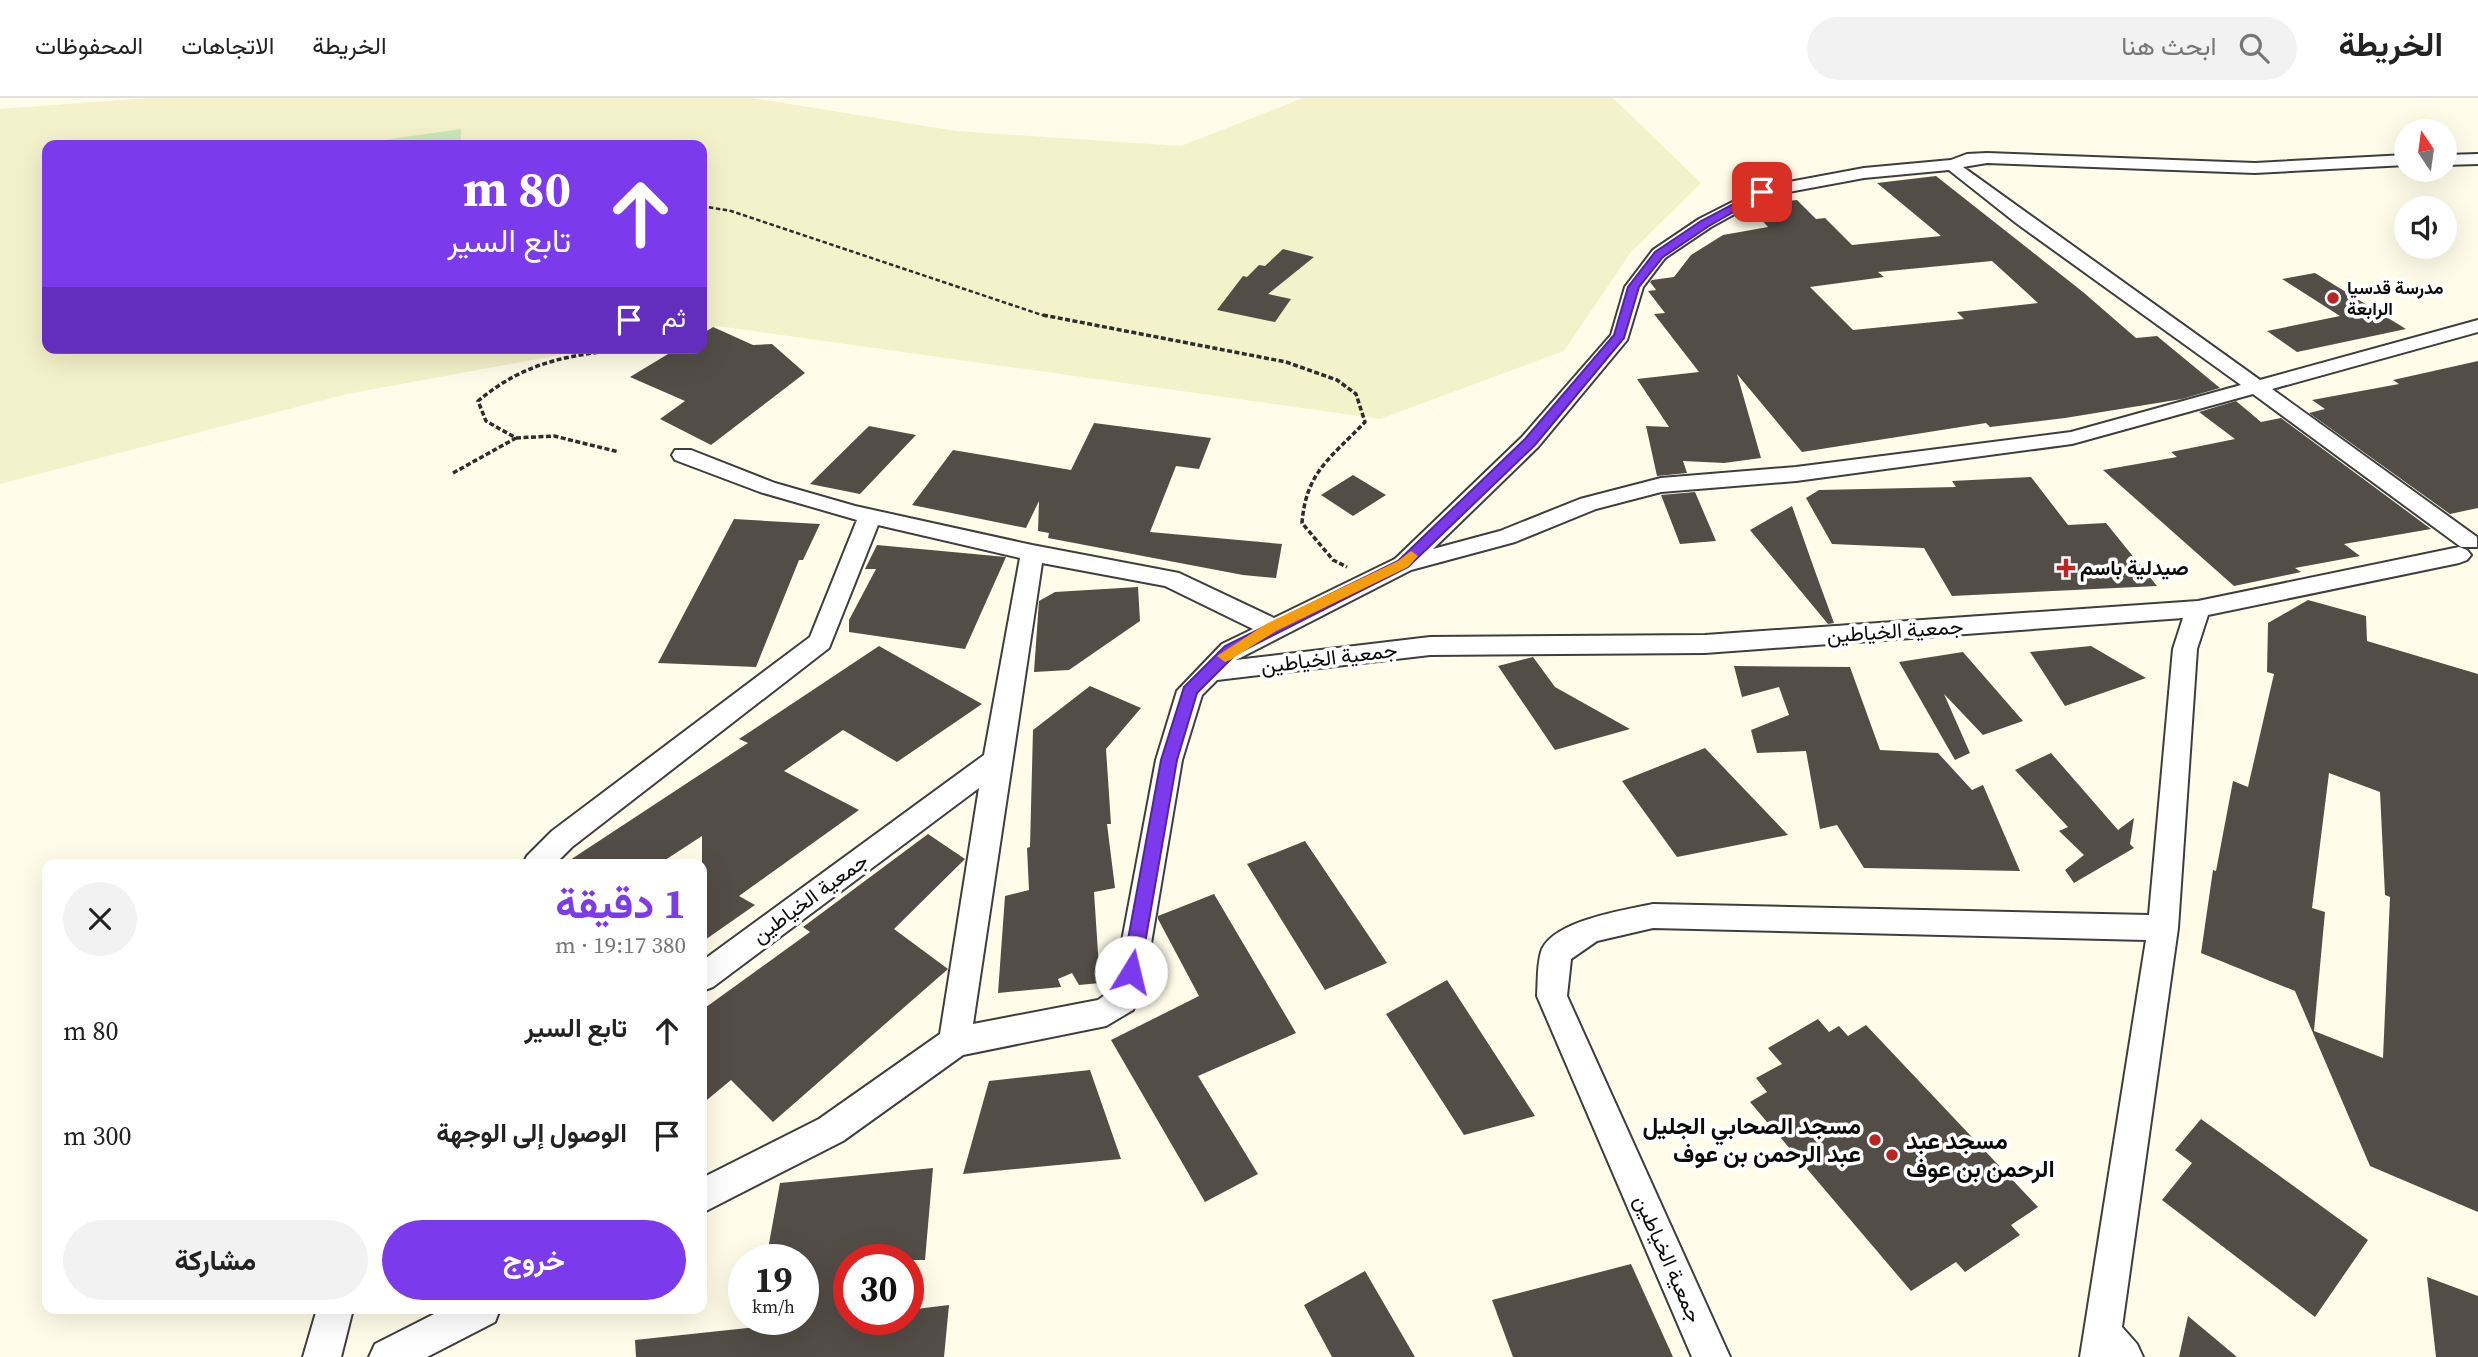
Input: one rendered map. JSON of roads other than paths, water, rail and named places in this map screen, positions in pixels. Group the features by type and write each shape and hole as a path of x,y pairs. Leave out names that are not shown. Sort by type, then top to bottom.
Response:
{"street":[{"path":"1403,564 1530,442 1620,336 1634,287 1659,254 1705,223 1762,192 1864,173 1954,165 1968,159 1987,158 2255,168 2342,160 2394,160"},
{"path":"2457,160 2478,159"},
{"path":"1954,165 1959,173 2150,314 2261,388 2471,551"},
{"path":"707,1193 831,1130 955,1042 1106,1012 1122,1000 1131,972 1169,760 1190,691 1231,650 1271,627 1403,564 1507,537 1588,504 1661,485 1796,474 2072,438 2478,326"},
{"path":"683,455 731,477 870,516 1171,579 1271,627"},
{"path":"542,859 562,839 820,642 870,516"},
{"name":"جمعية الخياطين","path":"1210,672 1430,646 1705,644 2198,610 2471,551"},
{"path":"955,1042 997,760 1032,552"},
{"path":"2108,1349 2163,928 2185,649 2198,610"},
{"name":"جمعية الخياطين","path":"707,974 997,760"},
{"name":"جمعية الخياطين","path":"1711,1357 1552,996 1556,953 1589,930 1653,916 2163,928"},
{"path":"322,1357 334,1314"},
{"path":"388,1357 472,1314"}],"place":[{"name":"مدرسة قدسيا الرابعة","path":"2333,298"},
{"name":"صيدلية باسم","path":"2066,568"},
{"name":"مسجد الصحابي الجليل عبد الرحمن بن عوف","path":"1875,1140"},
{"name":"مسجد عبد الرحمن بن عوف","path":"1892,1155"}]}
